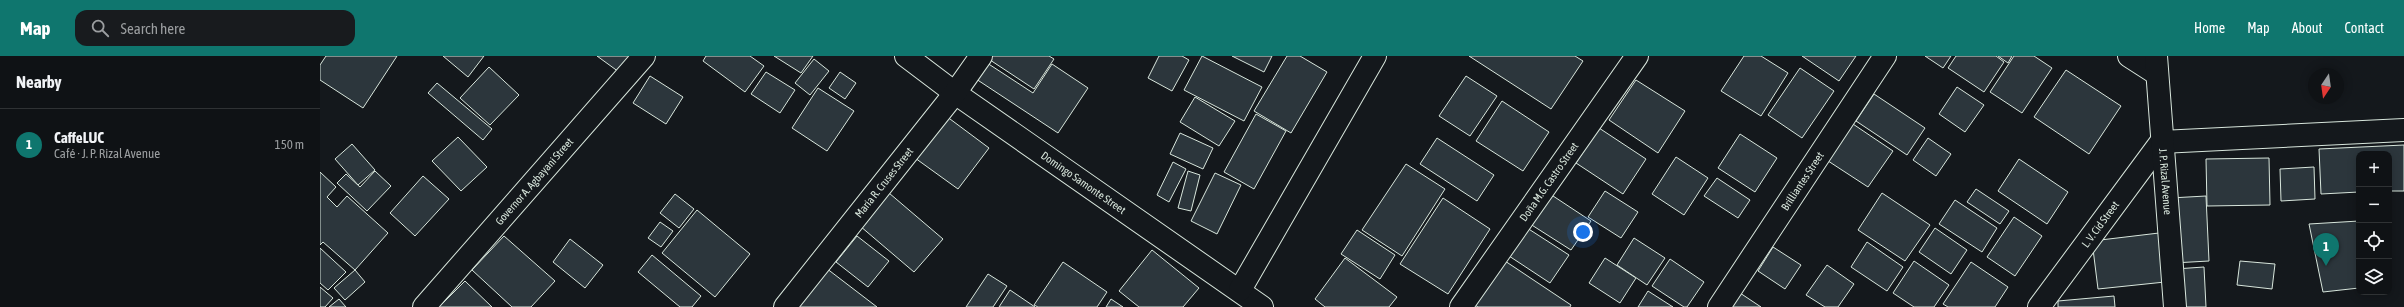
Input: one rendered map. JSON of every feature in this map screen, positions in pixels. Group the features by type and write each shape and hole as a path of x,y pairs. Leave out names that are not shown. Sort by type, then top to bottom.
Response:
{"street":[{"name":"Governor A. Agbayani Street","path":"424,307 644,56"},
{"name":"Domingo Samonte Street","path":"906,56 955,93 1240,290 1262,307"},
{"name":"Maria R. Cruses Street","path":"785,307 955,93 981,56"},
{"path":"1240,290 1374,56"},
{"name":"Doña M.G. Castro Street","path":"1461,307 1594,121 1637,56"},
{"name":"Brilliantes Street","path":"1719,307 1886,56"},
{"path":"2129,56 2157,65"},
{"name":"J. P. Rizal Avenue","path":"2157,65 2161,142 2175,307"},
{"path":"2161,142 2404,130"},
{"name":"L. V. Cid Street","path":"2039,307 2161,142"}],"building":[{"path":"326,56 397,56 363,108 320,80 320,65"},
{"path":"443,56 484,56 468,77"},
{"path":"597,56 631,56 619,72"},
{"path":"706,56 750,56 764,66 745,92 703,61"},
{"path":"774,56 813,56 801,73"},
{"path":"984,56 1049,56 1054,59 1034,89"},
{"path":"1159,56 1182,56 1189,60 1172,91 1148,78"},
{"path":"1202,56 1262,87 1244,121 1184,90"},
{"path":"1232,56 1272,56 1264,72"},
{"path":"1287,56 1300,56 1327,72 1291,133 1254,111"},
{"path":"1469,56 1575,56 1583,61 1551,109"},
{"path":"1744,56 1761,56 1788,73 1761,116 1721,91"},
{"path":"1802,56 1856,56 1839,81"},
{"path":"1925,56 1951,56 1943,68"},
{"path":"1956,56 1996,56 2004,62 1984,92 1948,68"},
{"path":"1998,56 2012,56 2008,63"},
{"path":"2014,56 2034,56 2052,68 2022,113 1990,92"},
{"path":"814,59 829,71 810,95 795,83"},
{"path":"981,59 1033,93 1052,64 1088,88 1058,133 970,75"},
{"path":"489,67 519,95 490,125 460,98"},
{"path":"1800,68 1834,91 1802,138 1768,115"},
{"path":"2066,70 2121,106 2089,154 2034,117"},
{"path":"766,72 795,90 780,113 751,94"},
{"path":"840,72 856,83 845,99 829,88"},
{"path":"650,76 683,97 666,124 633,103"},
{"path":"1466,76 1497,96 1470,136 1439,116"},
{"path":"1636,80 1685,111 1658,153 1609,120"},
{"path":"437,83 492,129 483,140 428,93"},
{"path":"1957,87 1984,105 1965,132 1939,114"},
{"path":"818,88 854,111 827,151 792,128"},
{"path":"1874,94 1925,128 1907,155 1856,121"},
{"path":"1195,97 1235,121 1219,146 1180,122"},
{"path":"1502,101 1549,132 1523,171 1476,141"},
{"path":"1256,114 1286,131 1254,189 1224,172"},
{"path":"946,116 989,148 958,189 915,158"},
{"path":"1847,120 1893,151 1868,187 1822,157"},
{"path":"1599,128 1646,159 1623,194 1576,163"},
{"path":"1180,133 1213,148 1203,169 1170,154"},
{"path":"1740,134 1777,158 1755,192 1718,168"},
{"path":"458,137 487,167 461,191 432,161"},
{"path":"1437,138 1494,175 1477,201 1420,164"},
{"path":"1928,138 1951,154 1936,176 1913,160"},
{"path":"352,144 375,170 358,185 335,159"},
{"path":"2404,145 2404,191 2392,191 2392,151 2356,151 2356,192 2321,194 2319,149"},
{"path":"1676,157 1708,178 1684,215 1652,194"},
{"path":"2269,158 2270,205 2207,206 2206,159"},
{"path":"2019,159 2068,192 2047,224 1998,191"},
{"path":"1173,162 1186,169 1169,202 1157,195"},
{"path":"1406,164 1445,189 1402,256 1362,230"},
{"path":"2314,167 2315,199 2281,201 2280,169"},
{"path":"375,171 391,186 367,211 337,183 346,174 360,187"},
{"path":"1188,171 1200,175 1191,211 1178,208"},
{"path":"320,172 336,187 327,197 337,207 347,196 388,233 355,270 323,242 320,245"},
{"path":"1215,173 1241,185 1217,234 1191,221"},
{"path":"423,176 449,199 415,236 390,213"},
{"path":"1717,178 1750,200 1738,218 1704,196"},
{"path":"1976,189 2009,211 2000,224 1967,202"},
{"path":"1605,191 1638,212 1621,238 1588,217"},
{"path":"1547,192 1591,221 1571,250 1527,222"},
{"path":"889,193 943,239 914,272 860,226"},
{"path":"1882,193 1930,225 1905,261 1858,230"},
{"path":"675,194 694,209 679,228 660,213"},
{"path":"2206,196 2209,261 2173,263 2170,198"},
{"path":"1443,198 1490,229 1448,294 1400,264"},
{"path":"1955,200 1997,228 1982,252 1939,224"},
{"path":"697,210 750,254 715,297 662,253"},
{"path":"2014,217 2042,236 2015,276 1987,257"},
{"path":"2356,221 2356,288 2323,292 2309,224"},
{"path":"660,222 673,231 661,247 648,238"},
{"path":"1524,226 1569,255 1550,283 1506,254"},
{"path":"1935,228 1967,250 1951,274 1919,252"},
{"path":"1357,230 1395,255 1380,279 1341,254"},
{"path":"2159,233 2165,282 2098,289 2092,241"},
{"path":"504,236 555,281 531,307 512,307 472,270"},
{"path":"857,236 889,261 868,287 836,262"},
{"path":"1634,238 1665,258 1647,285 1617,265"},
{"path":"570,239 603,265 585,288 553,262"},
{"path":"1867,242 1903,267 1887,291 1851,267"},
{"path":"1773,247 1801,265 1785,289 1758,271"},
{"path":"320,248 346,272 328,290 320,283"},
{"path":"1152,250 1199,288 1183,307 1139,307 1119,291"},
{"path":"652,255 701,296 692,307 680,307 638,272"},
{"path":"1499,257 1571,305 1570,307 1478,307 1470,302"},
{"path":"1345,258 1397,297 1389,307 1325,307 1315,299"},
{"path":"1605,258 1636,278 1620,303 1589,283"},
{"path":"1670,259 1704,282 1687,307 1684,307 1652,286"},
{"path":"1914,261 1949,285 1934,307 1914,307 1893,293"},
{"path":"2240,261 2275,264 2272,289 2237,285"},
{"path":"1063,262 1107,292 1097,307 1038,307 1034,305"},
{"path":"1971,262 2008,287 1995,307 1948,307 1943,304"},
{"path":"1827,265 1854,284 1838,307 1825,307 1806,295"},
{"path":"2204,267 2206,307 2177,307 2175,269"},
{"path":"826,268 877,307 796,307"},
{"path":"355,270 365,282 345,300 334,288"},
{"path":"988,274 1007,286 993,307 966,307"},
{"path":"465,281 492,307 439,307"},
{"path":"320,287 333,298 325,307 320,307"},
{"path":"1010,290 1035,307 999,307"},
{"path":"1648,291 1673,307 1638,307"},
{"path":"1737,291 1761,307 1726,307"},
{"path":"2114,296 2115,307 2058,307 2058,301"},
{"path":"339,299 346,307 329,307"},
{"path":"1111,299 1123,307 1106,307"}],"place":[{"name":"CaffeLUC","path":"2326,266"}]}
